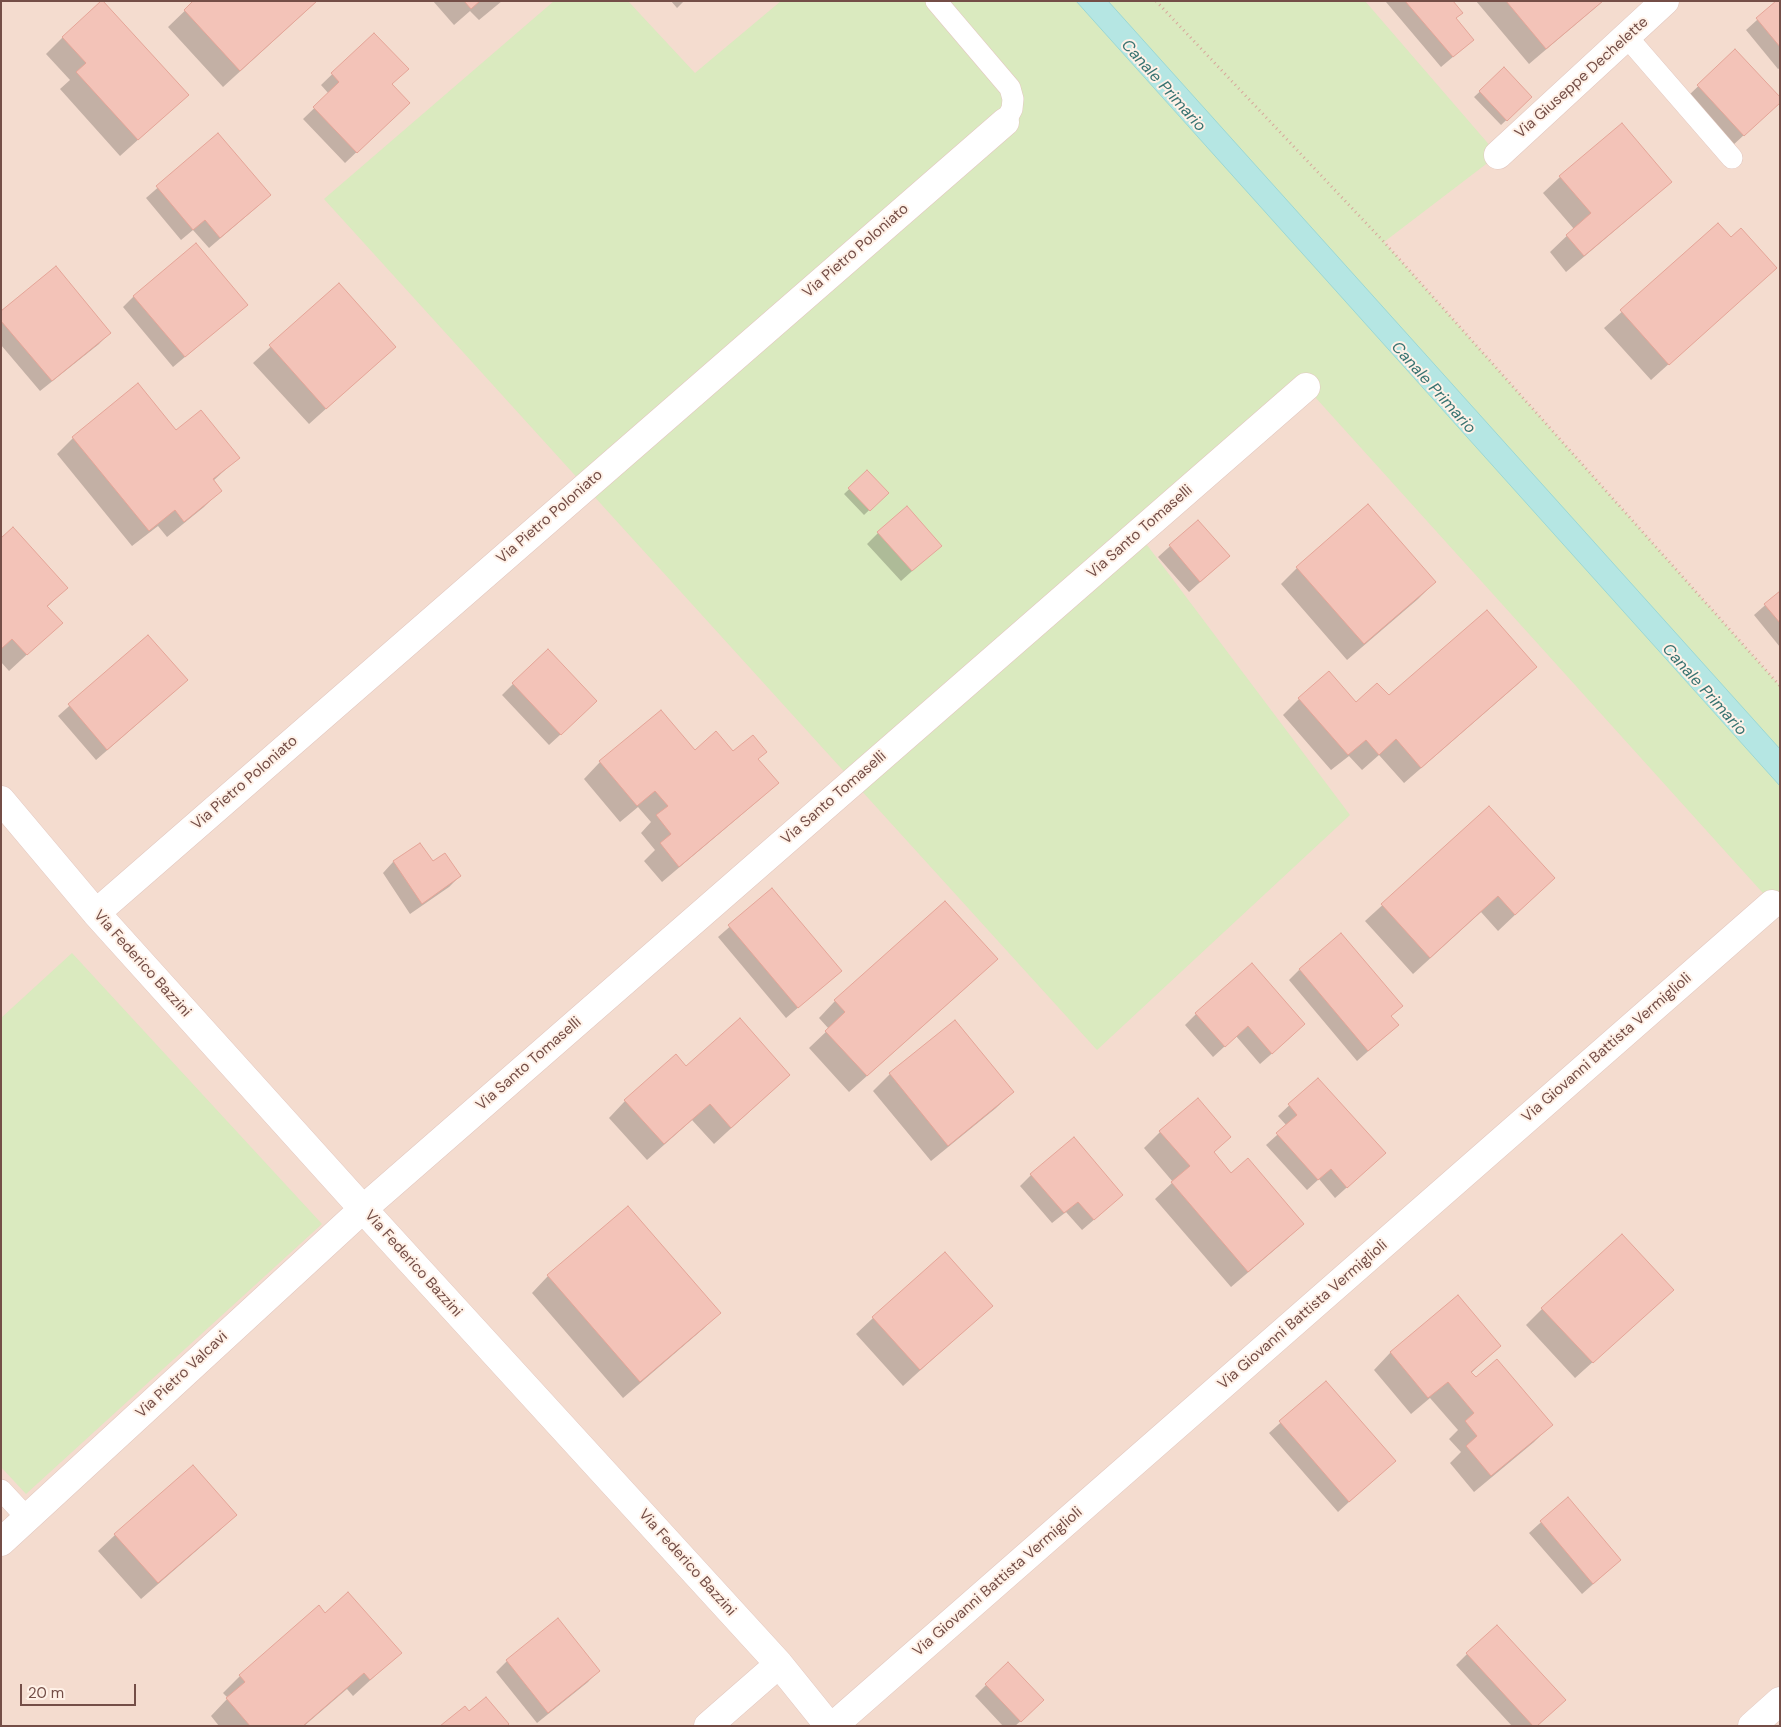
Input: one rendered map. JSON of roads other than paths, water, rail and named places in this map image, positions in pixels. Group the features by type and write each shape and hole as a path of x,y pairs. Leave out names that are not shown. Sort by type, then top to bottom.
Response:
{"street":[{"name":"Via Giuseppe Dechelette","path":"1498,155 1666,1"},
{"name":"Via Pietro Poloniato","path":"96,913 1004,122"},
{"name":"Via Santo Tomaselli","path":"363,1209 1306,387"},
{"name":"Via Federico Bazzini","path":"1,800 96,913 363,1209 779,1664 831,1726"},
{"name":"Via Giovanni Battista Vermiglioli","path":"831,1726 1772,904"},
{"name":"Via Pietro Valcavi","path":"1,1542 363,1209"},
{"path":"708,1726 779,1664"},
{"path":"1752,1726 1780,1701"}],"lane":[{"path":"936,1 1010,88 1013,98 1012,109 1004,122"},
{"path":"1627,36 1732,158"},
{"path":"1,1490 27,1518"}],"water":[{"name":"Canale Primario","path":"1076,1 1108,1 1780,749 1780,786"}]}
